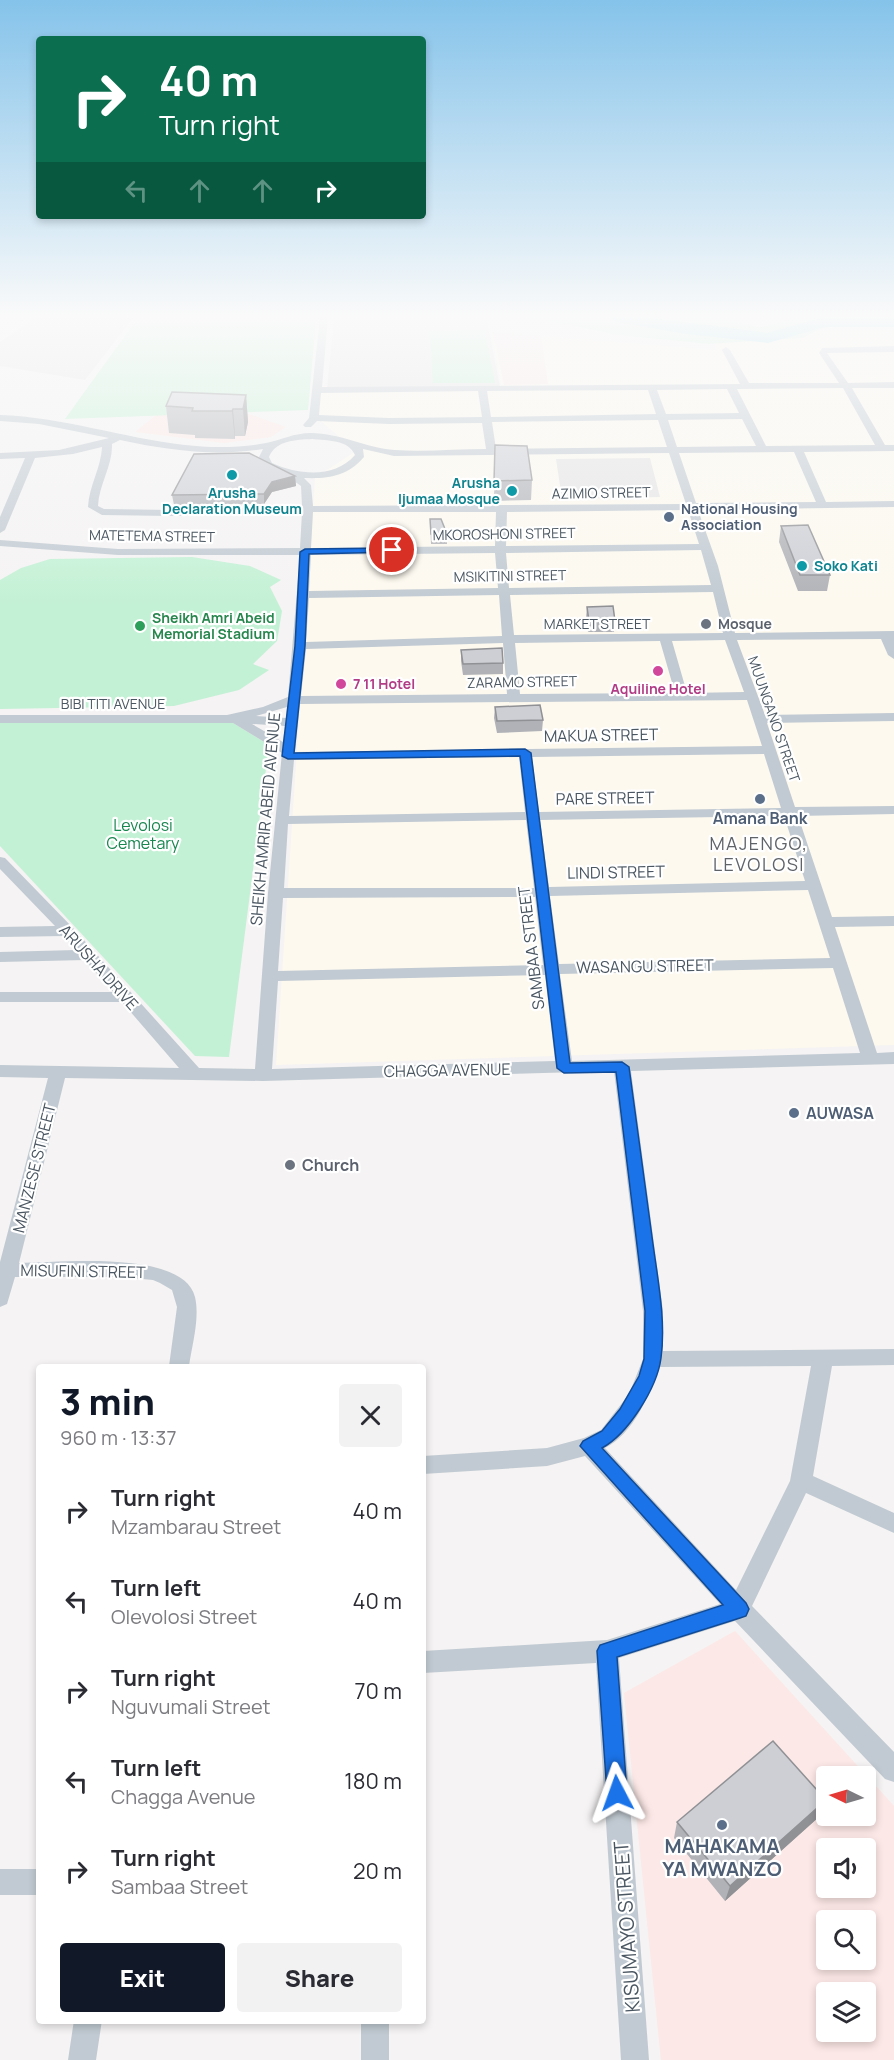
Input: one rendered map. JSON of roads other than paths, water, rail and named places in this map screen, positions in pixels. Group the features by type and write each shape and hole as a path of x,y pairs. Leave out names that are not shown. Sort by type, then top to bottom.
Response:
{"street":[{"path":"315,413 314,418 318,425 336,438"},
{"path":"487,413 492,453"},
{"name":"MUUNGANO STREET","path":"660,413 717,588 730,637 760,719 870,1058"},
{"path":"745,413 762,449"},
{"path":"862,413 882,448"},
{"path":"219,451 272,445 300,432 314,418 375,421 747,416"},
{"path":"0,418 32,419 119,438 219,451 288,473 306,485 309,495 327,477 356,461 360,455 352,443"},
{"path":"288,439 312,435 336,438 394,453"},
{"path":"0,456 31,456 85,448 119,438"},
{"name":"AZIMIO STREET","path":"107,442 108,451 93,496 93,507 97,511 172,513 308,509 894,504"},
{"path":"258,462 272,445"},
{"path":"797,448 822,504"},
{"path":"288,473 313,475 343,469 394,453 894,448"},
{"path":"0,530 31,456"},
{"name":"SHEIKH AMRIR ABEID AVENUE","path":"264,1075 275,893 292,700 300,646 309,495"},
{"path":"502,509 500,549 514,697"},
{"name":"MATETEMA STREET","path":"0,543 118,552 305,552"},
{"name":"MKOROSHONI STREET","path":"305,552 704,547"},
{"name":"MSIKITINI STREET","path":"302,595 717,588"},
{"path":"890,635 894,656"},
{"name":"MARKET STREET","path":"300,646 509,639 890,635"},
{"path":"665,638 682,696"},
{"name":"ZARAMO STREET","path":"227,718 267,710 292,700 752,696"},
{"path":"760,719 894,717"},
{"path":"227,718 291,722"},
{"path":"227,718 256,731 288,753"},
{"name":"BIBI TITI AVENUE","path":"0,719 227,718"},
{"name":"MAKUA STREET","path":"288,753 770,750"},
{"name":"SAMBAA STREET","path":"525,753 564,1068"},
{"name":"PARE STREET","path":"281,820 894,810"},
{"name":"ARUSHA DRIVE","path":"0,861 68,931 195,1075"},
{"name":"LINDI STREET","path":"275,893 542,892 814,885"},
{"path":"826,922 894,921"},
{"path":"0,932 68,931"},
{"path":"0,957 88,956"},
{"name":"WASANGU STREET","path":"271,976 839,963"},
{"path":"0,998 126,997"},
{"name":"CHAGGA AVENUE","path":"0,1071 264,1075 894,1058"},
{"path":"426,1465 547,1457 589,1446 608,1436 627,1414 647,1377 653,1359 653,1311 622,1067"},
{"name":"MANZESE STREET","path":"0,1299 58,1072"},
{"name":"MISUFINI STREET","path":"7,1270 121,1270 155,1273 167,1278 179,1285 186,1301 179,1364"},
{"path":"426,1662 607,1651 740,1609 801,1481 823,1357"},
{"path":"653,1359 894,1357"},
{"path":"589,1446 894,1770"},
{"path":"801,1481 894,1523"},
{"name":"KISUMAYO STREET","path":"607,1651 635,2060"},
{"path":"0,1882 36,1882"},
{"path":"82,2060 87,2024"},
{"path":"375,2024 375,2060"}],"place":[{"name":"Arusha Declaration Museum","path":"232,475"},
{"name":"Arusha Ijumaa Mosque","path":"512,491"},
{"name":"National Housing Association","path":"669,517"},
{"name":"Soko Kati","path":"802,566"},
{"name":"Mosque","path":"706,624"},
{"name":"Sheikh Amri Abeid Memorial Stadium","path":"140,626"},
{"name":"Aquiline Hotel","path":"658,671"},
{"name":"7 11 Hotel","path":"341,684"},
{"name":"Amana Bank","path":"760,799"},
{"name":"AUWASA","path":"794,1113"},
{"name":"Church","path":"290,1165"},
{"name":"MAHAKAMA YA MWANZO","path":"722,1825"}],"district":[{"name":"MAJENGO, LEVOLOSI","path":"759,854"}],"park label":[{"name":"Levolosi Cemetary","path":"143,834"}]}
